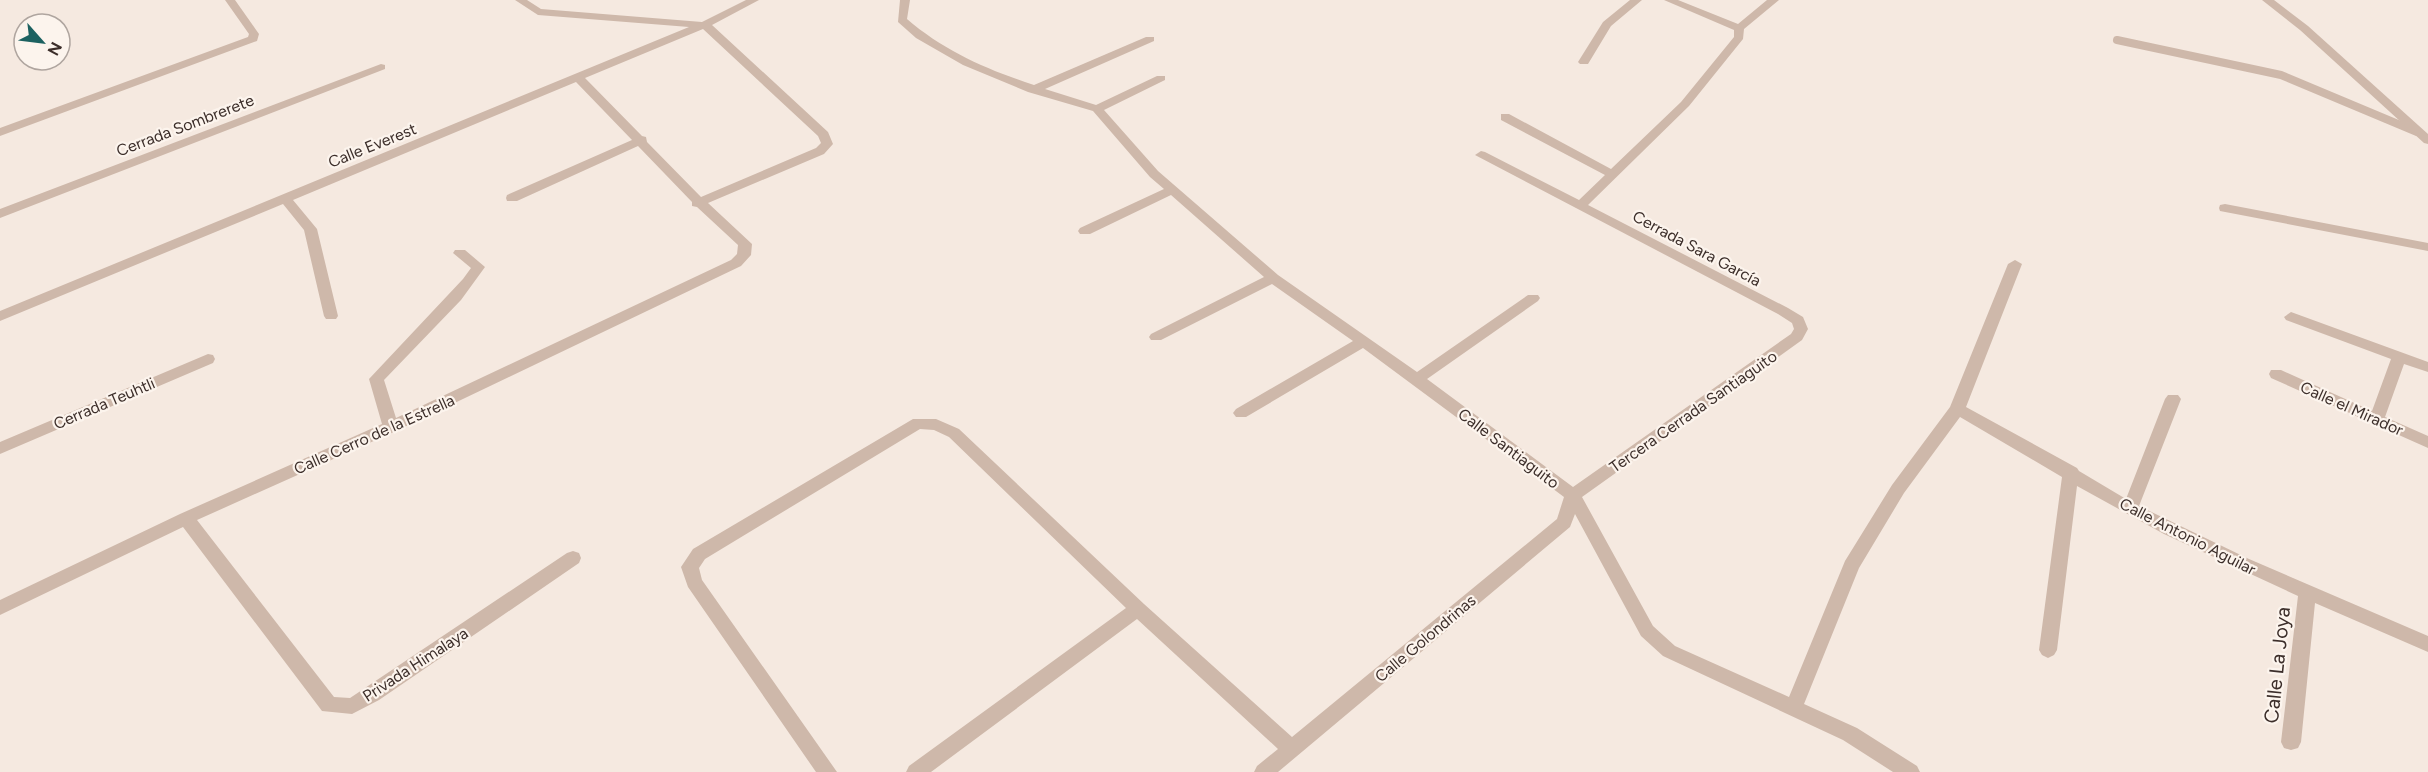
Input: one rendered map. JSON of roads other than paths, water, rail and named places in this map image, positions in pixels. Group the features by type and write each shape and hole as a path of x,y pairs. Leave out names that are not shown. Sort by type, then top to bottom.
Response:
{"street":[{"path":"0,132 242,45 253,39 254,34 230,0"},
{"path":"520,0 538,12 704,25 717,34 824,135 827,144 820,151 697,203 642,140 578,78"},
{"name":"Calle Everest","path":"0,316 578,78 704,25 754,0"},
{"path":"905,0 902,20 912,30 959,58 1032,90 1097,110 1161,78"},
{"path":"1584,62 1607,24 1637,0"},
{"path":"1669,0 1739,28"},
{"path":"1739,28 1774,0"},
{"path":"2267,0 2304,28 2428,140"},
{"path":"1581,206 1685,104 1739,37 1739,28"},
{"path":"1032,90 1150,39"},
{"name":"Cerrada Sombrerete","path":"0,214 381,67"},
{"name":"Calle Santiaguito","path":"1097,110 1154,174 1174,189 1273,278 1417,379 1573,495 1647,631 1669,651 1850,734 1910,772"},
{"path":"1505,117 1614,175"},
{"path":"512,198 642,140"},
{"name":"Cerrada Sara García","path":"1481,155 1798,320"},
{"path":"1085,231 1174,189"},
{"path":"285,198 310,229 331,316"},
{"name":"Calle Cerro de la Estrella","path":"0,608 186,518 391,427 736,263 744,255 745,244 697,203"},
{"path":"2225,208 2428,247"},
{"path":"391,427 376,379 391,360 469,284 478,267 460,253"},
{"path":"1792,709 1851,566 1898,489 1957,409 2015,264"},
{"path":"1156,338 1273,278"},
{"path":"1417,379 1533,298"},
{"path":"2291,317 2428,367"},
{"name":"Tercera Cerrada Santiaguito","path":"1573,495 1797,337 1801,329 1798,320"},
{"path":"1241,413 1364,341"},
{"path":"2377,419 2399,356"},
{"name":"Cerrada Teuhtli","path":"0,448 208,359"},
{"name":"Calle el Mirador","path":"2276,374 2428,442"},
{"path":"2130,509 2173,399"},
{"name":"Calle Antonio Aguilar","path":"1957,409 1989,424 2130,509 2205,548 2428,644"},
{"path":"827,772 694,582 690,567 699,554 918,423 936,425 954,433 1138,609 1290,748"},
{"path":"2048,650 2071,472"},
{"name":"Calle Golondrinas","path":"1264,772 1564,522 1573,495"},
{"name":"Privada Himalaya","path":"186,518 328,705 351,706 372,694 573,558"},
{"name":"Calle La Joya","path":"2291,742 2307,593"},
{"path":"916,772 1138,609"}],"lane":[{"path":"2117,40 2281,75 2417,132"}]}
